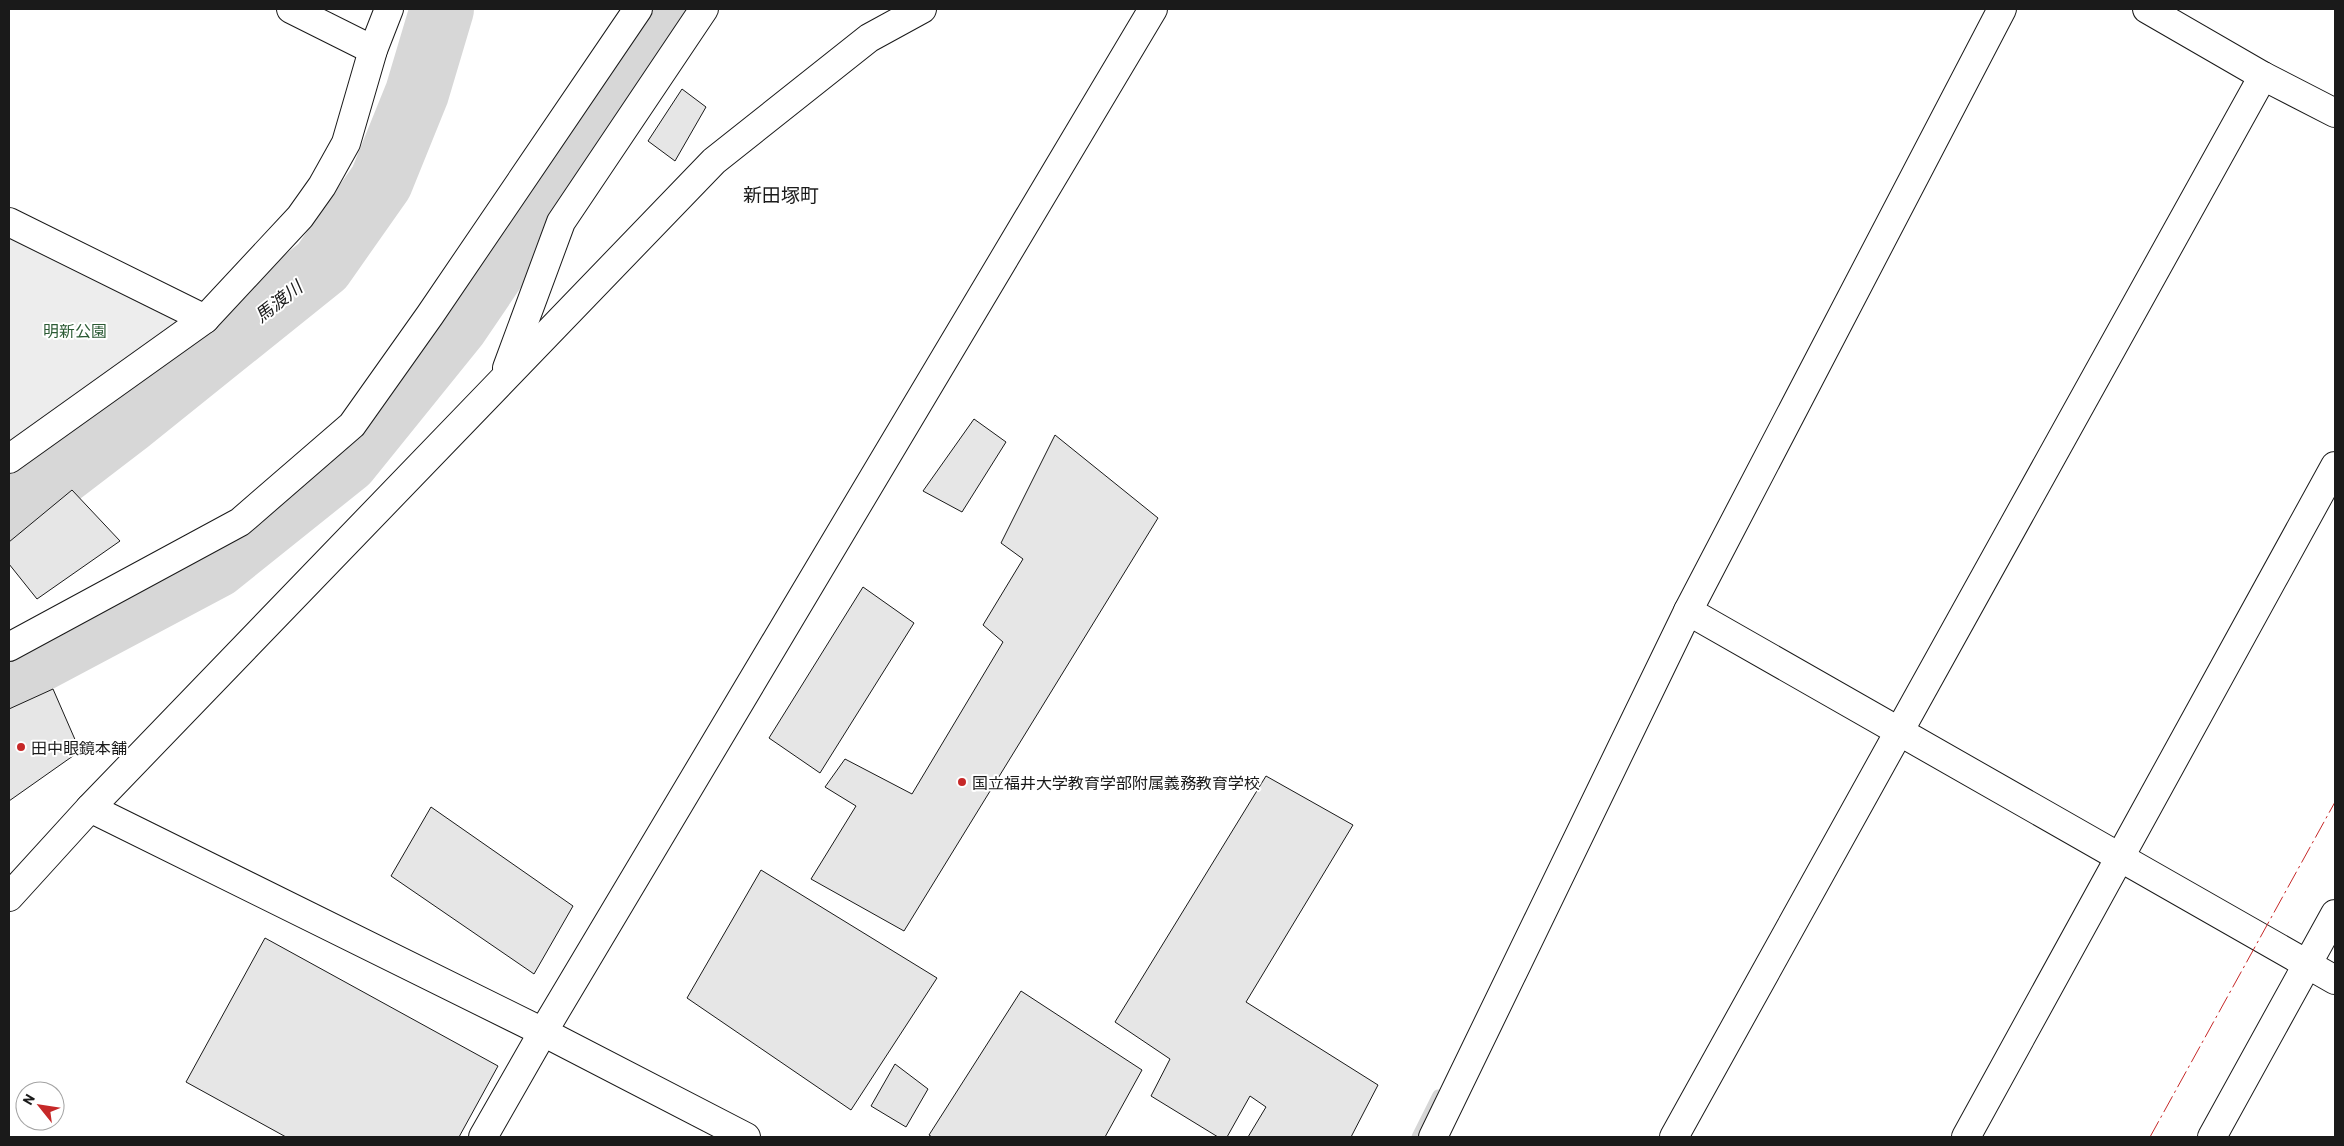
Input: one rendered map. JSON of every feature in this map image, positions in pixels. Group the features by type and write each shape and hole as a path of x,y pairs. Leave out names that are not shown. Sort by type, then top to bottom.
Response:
{"street":[{"path":"291,9 373,50"},
{"path":"9,459 205,319 300,217 322,186 346,143 373,50 389,9"},
{"path":"9,647 240,522 352,425 430,315 638,9"},
{"path":"503,378 561,222 704,9"},
{"path":"9,897 90,808 714,161 869,38 922,9"},
{"path":"483,1137 543,1032 1153,9"},
{"path":"1434,1137 1688,611 2002,9"},
{"path":"2148,9 2263,76 2335,114"},
{"path":"1674,1137 1898,730 2263,76"},
{"path":"9,222 205,319"},
{"path":"1966,1137 2335,466"},
{"path":"1688,611 2335,980"},
{"path":"90,808 543,1032 746,1137"},
{"path":"2212,1137 2335,914"}],"shaded area":[{"name":"明新公園","path":"9,222 205,319 9,459"}],"building":[{"path":"682,89 706,107 675,161 648,141"},
{"path":"974,419 1006,442 962,512 923,491"},
{"path":"1055,435 1158,518 904,931 811,879 856,806 825,787 845,759 912,794 1003,642 983,625 1023,559 1001,543"},
{"path":"72,490 120,541 37,599 9,564 9,542"},
{"path":"863,587 914,623 820,773 769,738"},
{"path":"53,689 80,751 9,801 9,709"},
{"path":"1266,776 1353,825 1246,1002 1378,1085 1351,1137 1248,1137 1266,1107 1250,1096 1227,1137 1218,1137 1151,1096 1170,1059 1115,1022"},
{"path":"431,807 573,906 534,974 391,876"},
{"path":"761,870 937,978 851,1110 687,998"},
{"path":"265,938 498,1066 459,1137 286,1137 186,1082"},
{"path":"1021,991 1142,1070 1105,1137 932,1137 929,1135"},
{"path":"895,1064 928,1089 906,1127 871,1106"}],"waterway":[{"name":"馬渡川","path":"9,513 129,421 322,266 381,182 417,93 442,9"},
{"path":"9,676 216,566 347,461 456,326 671,9"},
{"path":"1417,1137 1438,1095"}],"power":[{"path":"2150,1137 2335,802"}],"place":[{"name":"田中眼鏡本舗","path":"21,747"},
{"name":"国立福井大学教育学部附属義務教育学校","path":"962,782"}],"district":[{"name":"新田塚町","path":"781,194"}]}
